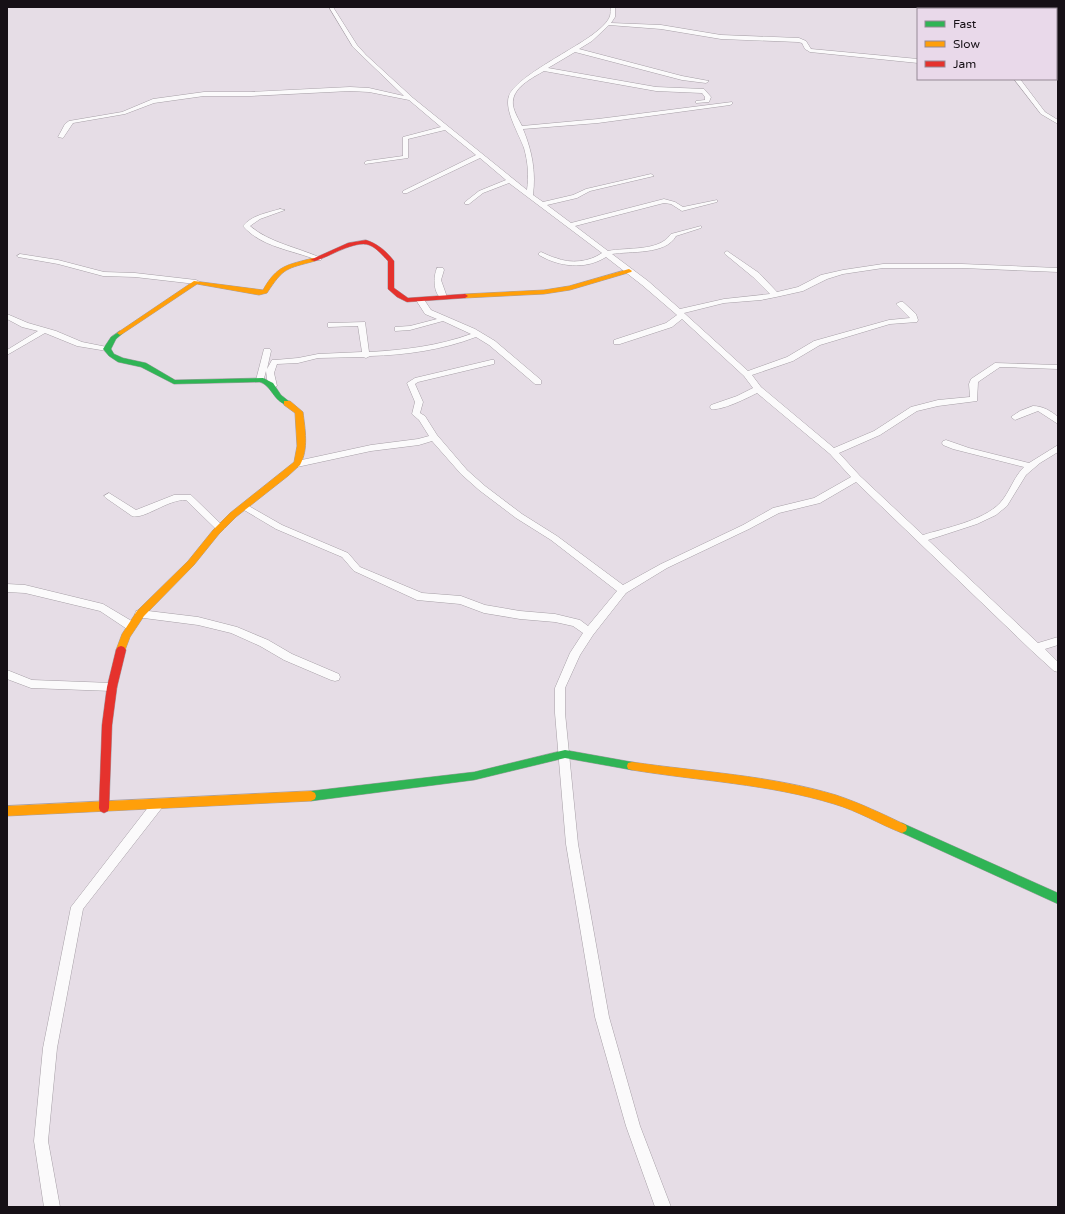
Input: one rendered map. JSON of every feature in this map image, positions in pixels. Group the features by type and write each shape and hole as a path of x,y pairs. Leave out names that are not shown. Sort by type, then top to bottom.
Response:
{"street":[{"path":"331,7 355,46 411,99 444,128 510,180 608,254 679,314 747,374 758,389 833,452 857,478 1058,668"},
{"path":"530,195 533,180 531,160 510,106 510,98 516,88 574,50 608,24 613,16 613,7"},
{"path":"608,24 661,27 721,37 799,40 804,42 810,50 917,60"},
{"path":"574,50 682,78 706,81"},
{"path":"544,70 649,88 704,91 708,98 706,101 698,102"},
{"path":"1017,80 1043,113 1058,122"},
{"path":"61,137 68,124 71,122 123,113 153,101 188,95 251,94 350,89 369,90 411,99"},
{"path":"519,128 598,121 730,103"},
{"path":"367,163 406,157 405,138 444,128"},
{"path":"405,192 480,156"},
{"path":"542,204 575,197 588,190 651,176"},
{"path":"467,203 469,199 480,192 510,180"},
{"path":"569,226 664,201 682,209 715,201"},
{"path":"282,210 258,218 246,226 254,233 275,245 299,251 319,259"},
{"path":"541,254 552,260 575,263 594,261 608,254 669,244 672,241 673,235 699,227"},
{"path":"20,256 88,268 103,274 135,275 196,282 259,293 265,292 269,284 282,269 319,259 354,243 363,242 370,243 391,261 391,289 399,296 407,300 500,293 522,294 544,292 570,288 629,271"},
{"path":"727,253 756,275 776,295"},
{"path":"617,342 669,325 679,314 724,301 761,298 776,295 800,288 824,277 844,272 883,266 962,266 1058,270"},
{"path":"440,270 437,280 443,297"},
{"path":"107,350 109,343 113,338 196,282"},
{"path":"420,300 428,312 477,334 492,343 538,382"},
{"path":"747,374 790,359 817,343 889,322 914,320 913,316 900,304"},
{"path":"7,316 25,325 80,344 107,350 111,355 121,360 143,365 174,382 260,380 269,382 273,386"},
{"path":"398,329 410,328 444,319"},
{"path":"331,325 362,324 366,356"},
{"path":"7,353 43,330"},
{"path":"297,464 300,455 301,423 298,412 277,396 269,377 272,365 275,362 294,361 312,356 366,356 444,345 464,340 477,334"},
{"path":"260,380 267,351"},
{"path":"491,362 415,380 410,383 419,402 416,414 422,418 434,437 464,472 496,499 519,516 554,538 623,590"},
{"path":"833,452 877,433 914,409 938,403 974,399 974,381 998,365 1058,368"},
{"path":"714,407 740,398 758,389"},
{"path":"1015,417 1036,408 1041,409 1058,421"},
{"path":"104,808 108,724 112,687 124,642 131,626 140,614 191,563 220,528 267,486 297,464 364,450 418,442 434,437"},
{"path":"946,443 959,448 1016,460 1031,466"},
{"path":"921,539 974,521 992,513 1002,506 1019,477 1031,466 1058,448"},
{"path":"662,1207 633,1126 602,1017 572,844 565,754 560,713 560,688 575,653 589,632 623,590 664,566 746,527 776,510 816,501 857,478"},
{"path":"109,496 135,514 143,512 169,498 188,497 220,528"},
{"path":"244,507 279,527 345,556 357,569 420,597 461,600 484,609 520,615 555,618 576,623 589,632"},
{"path":"7,588 25,589 103,608 131,626"},
{"path":"140,614 198,621 233,630 288,657 335,677"},
{"path":"1036,648 1058,642"},
{"path":"7,674 31,684 112,687"},
{"path":"7,811 104,808 299,797 474,776 565,754 669,772 784,787 826,797 863,810 1058,899"},
{"path":"52,1207 40,1141 50,1048 77,907 157,805"}],"traffic: fast":[{"path":"120,333 113,338 107,349 111,355 121,360 143,365 174,382 260,380 268,383 275,394 287,403"},
{"path":"311,796 474,776 565,754 632,766"},
{"path":"902,828 1058,899"}],"traffic: slow":[{"path":"120,333 196,282 259,293 265,292 275,276 284,268 313,260"},
{"path":"465,296 544,292 570,288 629,271"},
{"path":"121,650 132,625 141,613 191,563 216,532 233,515 295,466 301,452 299,412 287,403"},
{"path":"632,766 754,782 802,791 845,803 902,828"},
{"path":"7,811 311,796"}],"traffic: jam":[{"path":"313,260 351,244 366,242 378,248 391,261 391,289 399,296 407,300 465,296"},
{"path":"104,808 107,725 112,687 121,650"}]}
